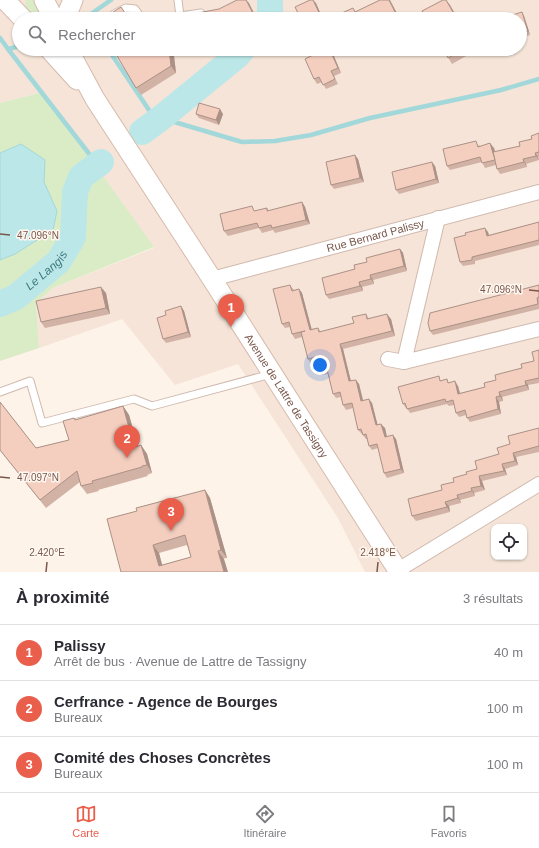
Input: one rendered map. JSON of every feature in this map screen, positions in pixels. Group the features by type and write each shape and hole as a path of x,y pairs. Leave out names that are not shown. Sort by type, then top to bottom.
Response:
{"main road":[{"path":"44,0 50,12"},
{"path":"68,12 73,0"},
{"name":"Avenue de Lattre de Tassigny","path":"55,56 95,99"},
{"name":"Avenue de Lattre de Tassigny","path":"72,56 95,99 212,279 398,571"}],"street":[{"name":"Rue Bernard Palissy","path":"212,279 539,192"},
{"path":"404,362 438,218"},
{"path":"388,359 404,362 539,329"},
{"path":"398,571 539,484"}],"lane":[{"path":"178,0 180,12"},
{"path":"118,12 126,8 135,10 137,12"},
{"path":"0,392 30,381 42,423 134,399 152,406 272,374"}],"shaded area":[{"path":"0,0 539,0 539,572 365,572 338,518 238,364 175,385 122,319 39,348 36,303 53,288 154,248 43,92 0,103"}],"green space":[{"path":"26,0 38,0 42,12 26,12 25,8"},
{"path":"43,92 154,247 53,288 36,303 39,348 0,361 0,103"}],"water":[{"path":"21,144 45,160 44,182 57,211 53,230 15,254 0,260 0,153"}],"building":[{"path":"237,0 246,0 252,12 203,12 219,9"},
{"path":"313,0 319,12 298,12 295,7"},
{"path":"380,0 389,0 395,12 355,12"},
{"path":"443,0 446,0 453,12 422,12"},
{"path":"121,7 124,12 113,12"},
{"path":"353,8 355,12 344,12"},
{"path":"117,56 170,56 171,66 136,88"},
{"path":"311,56 333,56 338,68 331,71 335,79 323,85 319,77 314,79 305,59"},
{"path":"199,103 220,109 216,120 196,114"},
{"path":"539,133 539,152 535,153 536,156 523,159 524,162 497,169 493,152 520,146 519,142 532,139 531,136"},
{"path":"476,141 478,147 490,143 495,160 482,163 480,157 447,166 443,149"},
{"path":"355,155 360,178 331,185 326,162"},
{"path":"432,162 436,179 396,190 392,172"},
{"path":"302,202 306,220 272,228 271,225 259,228 257,223 224,231 220,214 252,206 254,211 267,208 267,211"},
{"path":"539,222 539,240 472,257 472,260 460,262 454,238 466,235 465,233 485,228 487,236"},
{"path":"400,249 404,266 370,275 371,279 359,282 360,286 326,295 322,278 355,269 354,265 367,262 366,258"},
{"path":"290,285 292,291 299,289 310,330 318,328 319,332 354,323 352,317 366,314 367,319 387,314 392,331 340,344 349,381 356,380 361,401 369,399 376,425 381,424 385,437 393,435 401,469 384,473 377,444 369,446 366,434 363,435 361,429 358,430 352,403 343,405 340,392 333,394 327,369 318,371 315,357 308,359 301,332 305,331 292,334 289,322 282,324 273,289"},
{"path":"539,285 539,297 537,298 538,304 430,331 428,323 430,313"},
{"path":"101,287 106,308 41,322 36,301"},
{"path":"181,306 188,332 163,339 157,318 166,315 165,311"},
{"path":"539,350 539,378 525,381 526,385 499,392 500,396 496,397 498,409 467,418 465,410 456,413 453,400 446,402 445,399 407,409 405,403 403,404 398,387 439,376 440,381 447,379 448,383 455,381 458,394 485,387 484,383 496,380 495,375 522,368 521,364 534,361 532,352"},
{"path":"0,402 36,448 69,440 63,421 74,418 75,420 123,406 133,442 136,447 141,445 147,465 92,481 93,483 81,486 77,471 40,500 0,450"},
{"path":"539,428 539,446 513,453 515,461 502,464 504,471 479,476 481,486 471,488 472,491 457,495 458,498 445,502 447,507 412,516 408,499 442,490 441,485 454,482 453,478 477,469 475,461 499,454 497,448 510,444 508,436"},
{"path":"205,490 221,550 218,551 224,572 121,572 107,519 137,511 136,508","holes":["185,535 191,557 159,566 153,545"]}],"waterway":[{"path":"94,12 111,0"},
{"name":"Le Langis","path":"270,0 270,12"},
{"path":"0,38 8,49"},
{"path":"12,48 8,49 12,54"},
{"path":"13,56 97,164"},
{"path":"113,56 151,113 161,118 242,142 275,141 311,135 370,118 501,90 539,79"},
{"name":"Le Langis","path":"142,132 237,56"},
{"name":"Le Langis","path":"0,304 16,297 59,261 73,237 75,192 81,177 101,162"}],"place":[{"name":"Palissy","path":"231,327"},
{"name":"Cerfrance - Agence de Bourges","path":"127,458"},
{"name":"Comité des Choses Concrètes","path":"171,531"}]}
